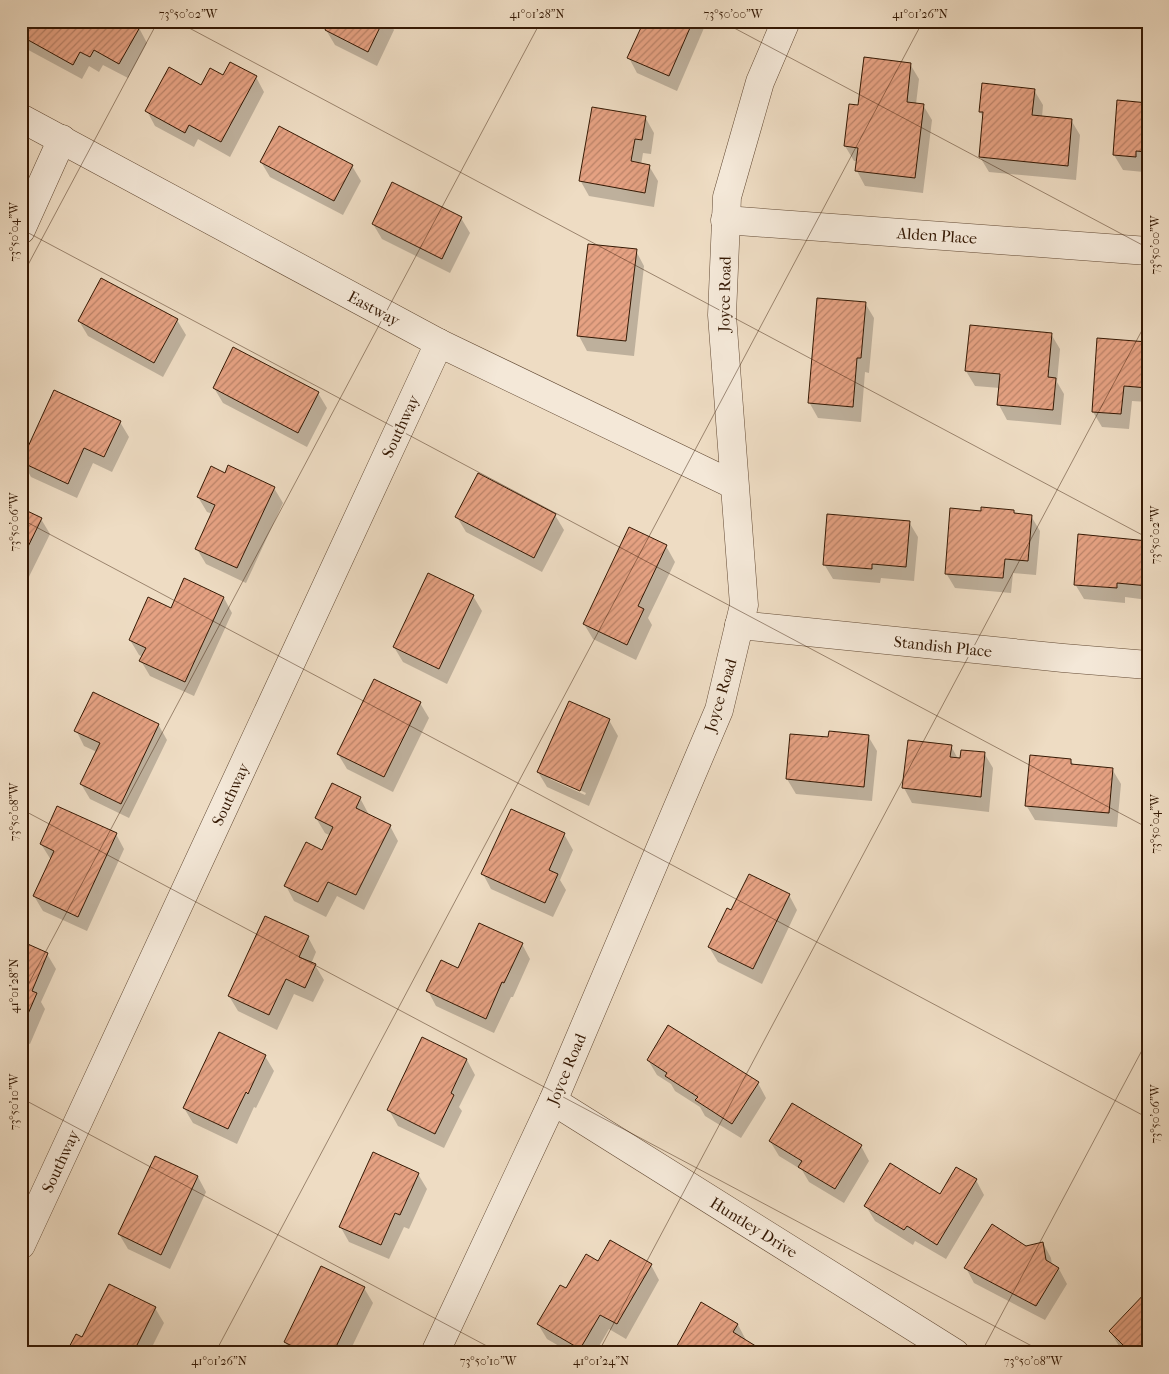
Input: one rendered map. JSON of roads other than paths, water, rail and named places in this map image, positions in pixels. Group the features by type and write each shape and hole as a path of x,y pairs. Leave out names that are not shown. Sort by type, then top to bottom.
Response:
{"street":[{"name":"Joyce Road","path":"436,1353 553,1100 719,710 744,605 722,315 727,197 760,82 786,21"},
{"name":"Eastway","path":"21,118 439,343 734,485"},
{"path":"21,230 62,139"},
{"name":"Alden Place","path":"726,220 1148,251"},
{"name":"Southway","path":"21,1245 439,343"},
{"name":"Standish Place","path":"739,625 1148,665"},
{"name":"Huntley Drive","path":"553,1100 956,1353"}]}
